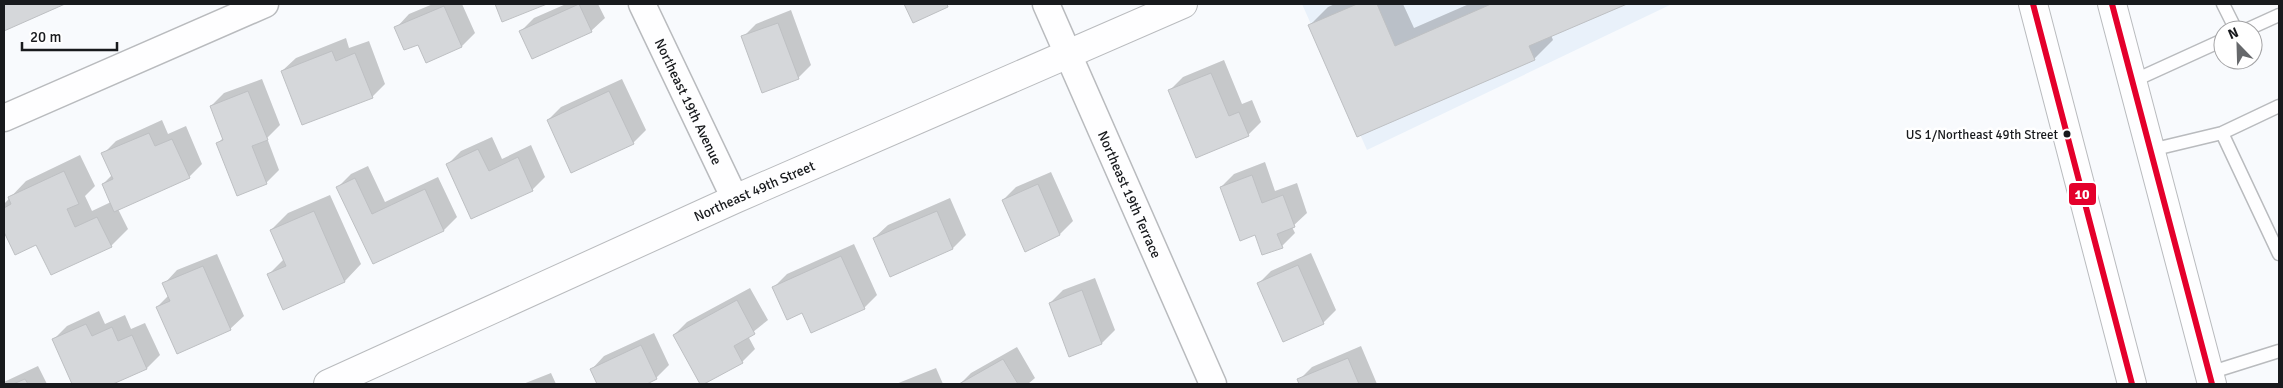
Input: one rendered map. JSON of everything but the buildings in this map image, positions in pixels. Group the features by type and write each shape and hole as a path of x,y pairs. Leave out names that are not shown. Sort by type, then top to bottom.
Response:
{"street":[{"path":"4,118 265,4"},
{"name":"Northeast 19th Avenue","path":"642,4 735,198"},
{"name":"Northeast 19th Terrace","path":"1046,4 1213,384"},
{"name":"Northeast 49th Street","path":"328,384 735,198 1183,4"},
{"path":"2033,4 2132,384"},
{"path":"2112,4 2210,378"}],"lane":[{"path":"2223,4 2231,20"},
{"path":"2263,22 2279,15"},
{"path":"2133,81 2213,45"},
{"path":"2151,150 2222,133 2279,106"},
{"path":"2222,133 2279,254"},
{"path":"2210,378 2279,352"}],"shaded area":[{"path":"1302,4 1672,4 1367,150"}],"transit line":[{"name":"10","path":"2033,4 2132,384"},
{"name":"10","path":"2112,4 2212,384"}],"place":[{"name":"US 1/Northeast 49th Street","path":"2067,134"}]}
